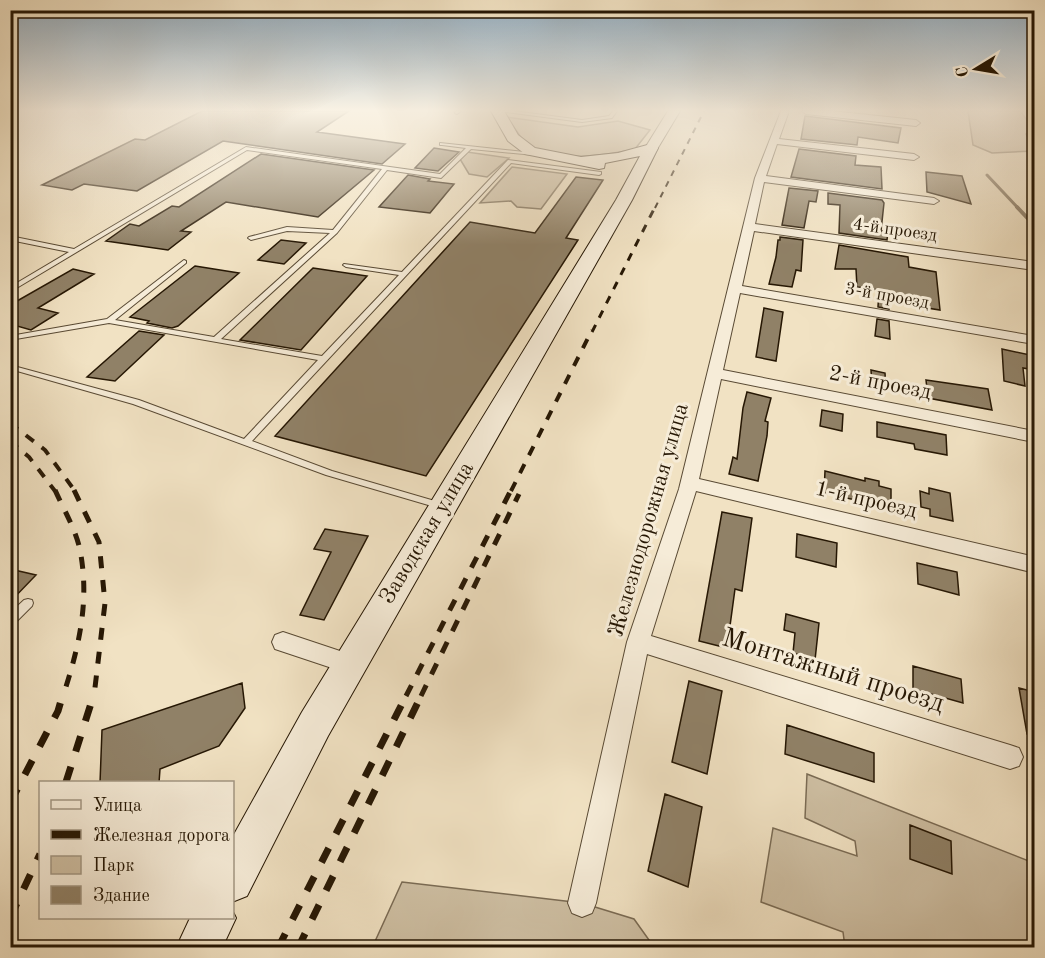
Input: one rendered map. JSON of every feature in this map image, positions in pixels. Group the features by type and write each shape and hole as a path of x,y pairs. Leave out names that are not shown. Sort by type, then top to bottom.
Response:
{"main road":[{"path":"548,156 622,168 640,156"},
{"name":"Заводская улица","path":"234,877 315,724 443,506 622,168 640,156"},
{"path":"198,948 213,919"}],"street":[{"name":"Железнодорожная улица","path":"582,903 586,875 638,642 689,483 716,373 733,288 750,227 760,178 768,156"},
{"path":"895,156 914,158"},
{"path":"760,178 934,201"},
{"name":"4-й проезд","path":"750,227 1035,266"},
{"name":"3-й проезд","path":"733,288 1035,340"},
{"name":"2-й проезд","path":"716,373 1035,437"},
{"name":"1-й проезд","path":"689,483 1031,564"},
{"path":"283,642 350,664"},
{"name":"Монтажный проезд","path":"638,642 1010,757"}],"lane":[{"path":"10,290 233,156"},
{"path":"300,156 441,176 461,156"},
{"path":"246,442 510,161 622,168"},
{"path":"215,340 335,232 386,168"},
{"path":"251,238 287,229 335,232"},
{"path":"10,238 75,251"},
{"path":"108,321 184,262"},
{"path":"346,265 404,274"},
{"path":"10,338 108,321 324,359"},
{"path":"10,367 136,402 329,473 443,506"},
{"path":"10,621 28,603"}],"green space":[{"path":"463,156 509,158 487,177 469,174 460,159"},
{"path":"512,167 567,174 541,209 517,207 511,201 480,203"},
{"path":"807,774 1034,863 1034,947 845,947 843,932 761,902 773,828 857,856 855,841 805,818"},
{"path":"402,882 582,903 634,919 654,947 372,948"}],"building":[{"path":"101,156 198,156 137,191 84,184 72,190 42,185"},
{"path":"258,156 273,156 374,170 318,217 226,202 181,231 191,232 168,250 106,241 130,224 139,226 172,206 179,207"},
{"path":"325,156 392,156 382,164"},
{"path":"427,156 455,156 438,171 415,168"},
{"path":"797,156 856,156 855,165 881,167 882,189 791,177"},
{"path":"926,172 962,176 971,204 927,192"},
{"path":"408,175 430,179 428,181 454,184 430,213 379,207"},
{"path":"576,177 603,180 566,238 578,240 426,476 275,436 470,222 535,233"},
{"path":"789,188 818,191 816,202 809,201 804,228 782,225"},
{"path":"828,193 882,200 884,203 881,231 888,232 887,240 839,233 840,205 828,204"},
{"path":"780,237 803,240 801,271 796,270 792,287 769,284"},
{"path":"281,240 306,243 284,264 258,260"},
{"path":"839,245 908,257 909,267 936,272 940,310 889,302 889,309 878,307 879,290 857,287 856,269 835,269"},
{"path":"195,266 239,273 178,326 172,328 130,317"},
{"path":"313,268 367,276 301,350 240,340"},
{"path":"73,269 94,274 38,308 58,313 31,330 10,324 10,305"},
{"path":"764,308 783,312 776,361 756,357"},
{"path":"877,319 889,321 890,339 875,336"},
{"path":"139,331 164,335 115,381 87,377"},
{"path":"1002,349 1035,356 1035,370 1023,368 1025,386 1004,381"},
{"path":"871,370 885,373 886,390 872,387"},
{"path":"926,380 988,389 992,410 928,398"},
{"path":"747,392 771,398 765,421 768,422 767,436 758,481 729,474 733,457 737,459"},
{"path":"822,410 843,414 842,431 820,426"},
{"path":"877,422 946,435 947,455 915,449 914,444 877,437"},
{"path":"825,471 865,481 865,478 879,481 879,486 891,489 891,508 824,493"},
{"path":"929,488 950,493 953,521 930,516 930,509 921,507 920,491 929,494"},
{"path":"722,512 752,518 742,591 735,589 727,648 699,641"},
{"path":"325,529 368,536 324,620 300,615 331,552 314,549"},
{"path":"797,534 837,543 836,567 796,557"},
{"path":"917,563 957,572 959,595 918,584"},
{"path":"10,569 36,575 10,602"},
{"path":"786,614 819,623 815,660 793,653 795,633 784,630"},
{"path":"913,666 961,679 963,703 913,689"},
{"path":"689,681 722,691 707,774 672,762"},
{"path":"242,683 245,708 219,746 160,769 159,781 100,781 102,730"},
{"path":"1019,688 1035,692 1035,733 1027,734"},
{"path":"787,725 874,753 874,782 785,754"},
{"path":"665,794 702,807 688,887 648,871"},
{"path":"910,825 951,841 952,874 910,859"}],"waterway":[{"path":"987,175 1018,208"},
{"path":"1017,207 1034,225"}],"railway":[{"path":"655,208 681,156"},
{"path":"592,332 655,207"},
{"path":"511,491 592,330"},
{"path":"10,423 45,450 75,491"},
{"path":"10,441 29,457 55,491"},
{"path":"55,490 78,542 84,587 78,642 63,696"},
{"path":"74,490 99,542 105,603 94,696"},
{"path":"406,696 511,490"},
{"path":"421,696 519,494"},
{"path":"10,803 58,711 63,694"},
{"path":"66,781 94,694"},
{"path":"278,948 407,694"},
{"path":"298,948 422,694"},
{"path":"10,918 39,856"}]}
